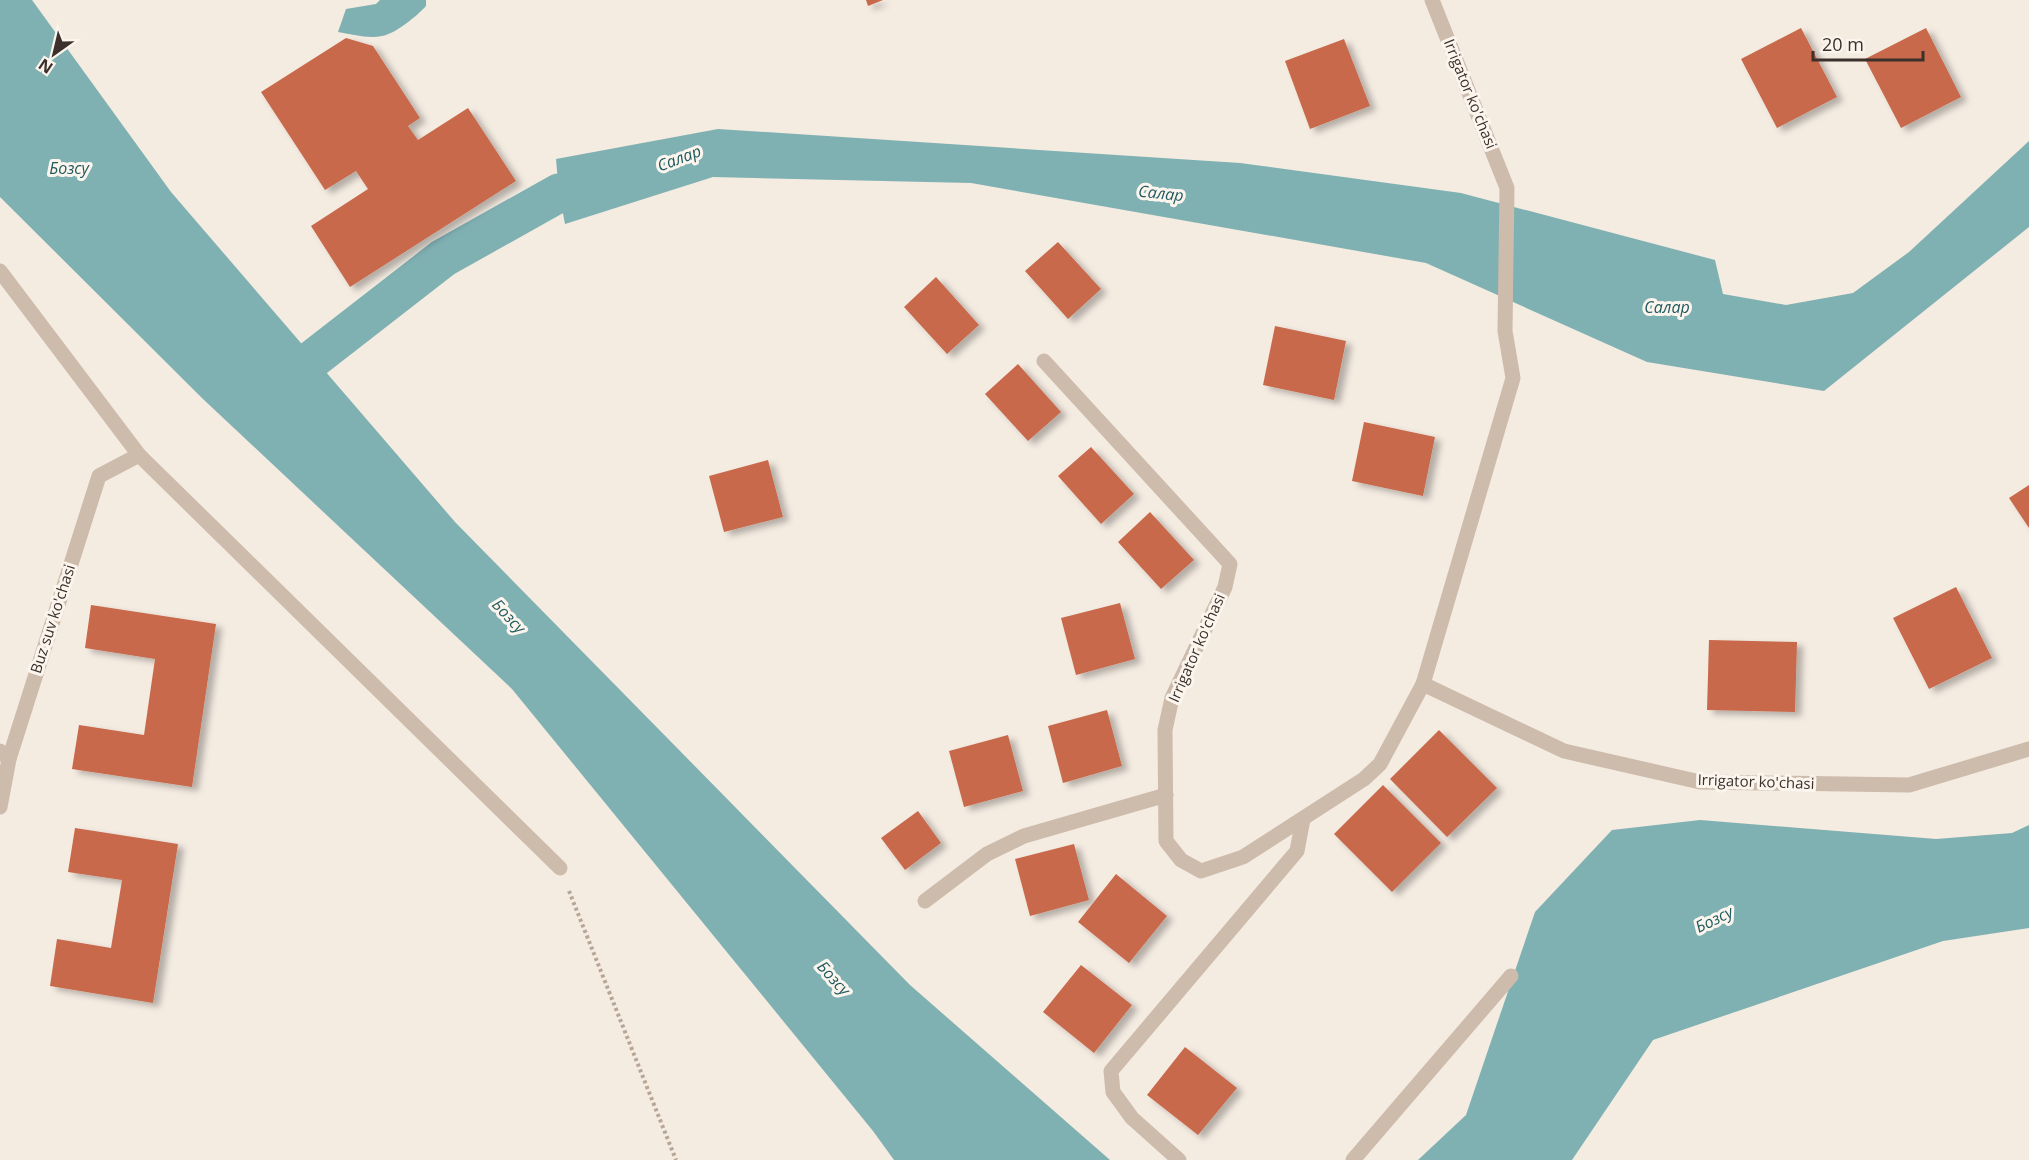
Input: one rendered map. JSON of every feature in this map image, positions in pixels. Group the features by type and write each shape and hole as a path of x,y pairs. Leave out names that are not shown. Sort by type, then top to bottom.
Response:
{"street":[{"name":"Irrigator ko'chasi","path":"1044,361 1230,564 1225,587 1172,698 1165,730 1167,840 1181,860 1201,871 1243,857 1364,779 1380,765 1423,684 1513,378 1505,331 1507,188 1432,0"},
{"path":"0,271 139,454 560,868"},
{"name":"Buz suv ko'chasi","path":"0,807 4,755 99,476 139,454"},
{"name":"Irrigator ko'chasi","path":"1423,684 1564,751 1700,782 1908,785 2029,749"},
{"path":"925,901 987,854 1024,836 1166,795"},
{"path":"1179,1160 1132,1118 1113,1092 1111,1071 1297,851 1303,819"},
{"path":"1353,1160 1511,976"}],"path":[{"path":"560,868 676,1160"}],"water":[{"name":"Бозсу","path":"0,0 32,0 171,192 455,522 910,985 1110,1160 894,1160 873,1131 512,689 203,399 0,197"},
{"path":"380,0 426,0 426,6 406,24 387,35 371,37 338,32 346,9 376,4"},
{"name":"Салар","path":"718,129 1240,163 1461,193 1715,260 1723,294 1786,305 1853,293 1909,252 2029,141 2029,227 1824,391 1647,362 1426,263 971,183 713,177 565,224 556,159"},
{"name":"Бозсу","path":"1700,820 1936,839 2012,833 2029,825 2029,928 1943,941 1653,1040 1572,1160 1418,1160 1466,1115 1535,912 1612,830"}],"building":[{"path":"866,0 883,0 868,6"},
{"path":"1801,28 1837,97 1777,128 1741,59"},
{"path":"1926,28 1961,97 1901,128 1865,59"},
{"path":"346,38 373,46 420,118 408,126 418,140 468,108 516,181 350,287 311,226 368,189 356,171 325,190 261,92"},
{"path":"1344,39 1370,106 1310,129 1285,61"},
{"path":"1058,242 1101,289 1068,319 1025,271"},
{"path":"936,277 979,325 947,354 904,307"},
{"path":"1275,326 1346,341 1334,400 1263,385"},
{"path":"1018,364 1061,412 1028,441 985,394"},
{"path":"1364,422 1435,437 1423,496 1352,481"},
{"path":"1091,447 1134,494 1101,524 1058,476"},
{"path":"768,460 783,517 724,532 709,476"},
{"path":"2029,485 2029,528 2009,498"},
{"path":"1150,512 1194,560 1161,589 1118,542"},
{"path":"1956,587 1992,658 1929,689 1893,618"},
{"path":"1120,603 1135,659 1076,675 1061,618"},
{"path":"91,605 216,624 192,787 72,769 79,725 144,735 155,659 85,648"},
{"path":"1709,640 1797,642 1795,712 1707,710"},
{"path":"1107,710 1122,766 1063,783 1048,726"},
{"path":"1439,730 1497,788 1447,837 1390,779"},
{"path":"1008,735 1023,791 964,807 949,751"},
{"path":"1383,785 1441,843 1392,892 1334,834"},
{"path":"918,811 941,843 905,870 881,838"},
{"path":"75,828 178,844 153,1003 50,986 57,939 111,948 122,880 68,872"},
{"path":"1074,844 1089,900 1030,916 1015,859"},
{"path":"1116,874 1167,916 1129,963 1078,922"},
{"path":"1081,965 1132,1005 1094,1053 1043,1012"},
{"path":"1185,1047 1237,1088 1198,1135 1147,1095"}],"waterway":[{"name":"Салар","path":"286,380 443,258 559,193 611,181"}]}
